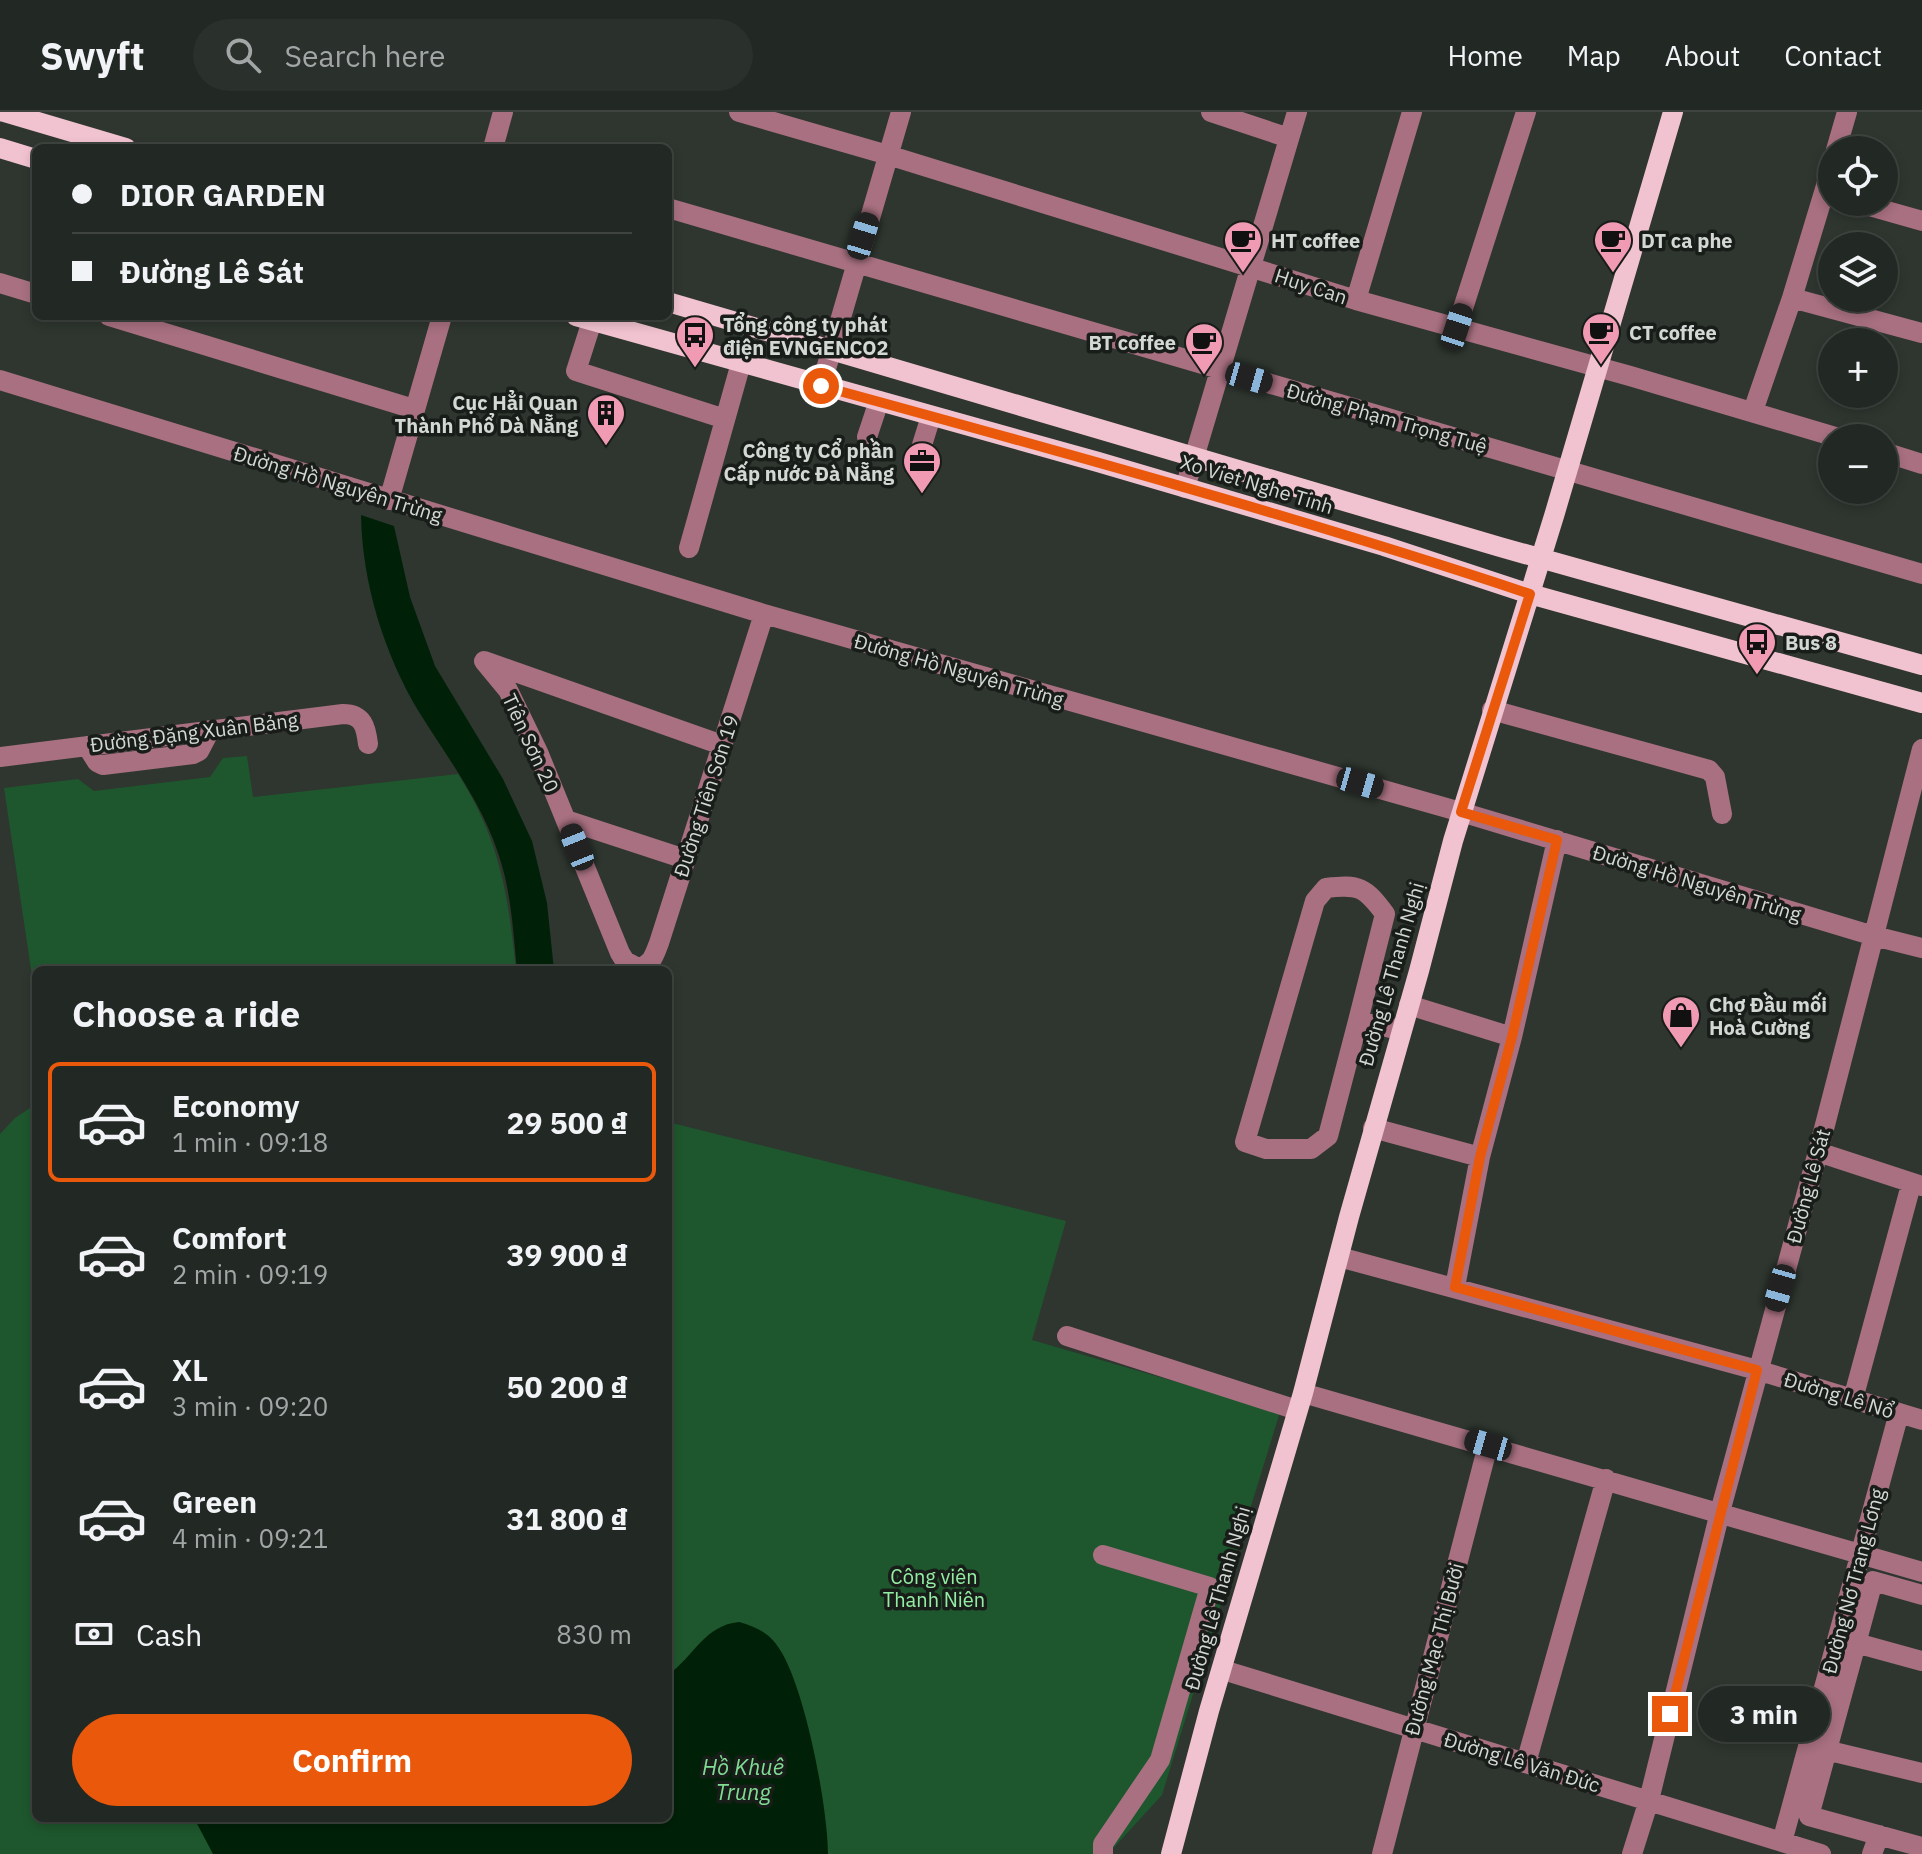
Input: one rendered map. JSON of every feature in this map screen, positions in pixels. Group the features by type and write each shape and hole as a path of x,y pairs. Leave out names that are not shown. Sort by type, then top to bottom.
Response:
{"main road":[{"path":"4,112 112,144"},
{"name":"Đường Lê Thanh Nghị","path":"1171,1854 1209,1711 1300,1401 1461,812 1541,559 1673,112"},
{"path":"0,148 32,158"},
{"name":"Xo Viet Nghe Tinh","path":"672,303 833,348 1541,559 1922,665"},
{"name":"Xo Viet Nghe Tinh","path":"591,320 1384,546 1530,594 1922,703"}],"street":[{"path":"494,144 503,112"},
{"name":"Huy Can","path":"739,112 771,116 1356,300 1818,431"},
{"path":"821,386 901,112"},
{"path":"1211,112 1289,138"},
{"path":"1185,488 1297,112"},
{"path":"1356,300 1412,112"},
{"path":"1457,327 1526,112"},
{"path":"1840,136 1847,112"},
{"name":"Đường Phạm Trọng Tuệ","path":"672,209 1922,574"},
{"path":"1898,214 1922,221"},
{"path":"1753,411 1820,216"},
{"path":"0,283 32,293"},
{"path":"1792,298 1922,333"},
{"path":"122,320 414,409"},
{"path":"389,500 441,320"},
{"path":"584,320 576,371 725,419"},
{"path":"689,548 741,363"},
{"name":"Đường Hồ Nguyên Trừng","path":"0,380 764,614 1461,812 1922,948"},
{"path":"867,437 879,401"},
{"path":"918,458 931,416"},
{"path":"1898,456 1922,464"},
{"name":"Đường Tiên Sơn 19","path":"647,966 764,614"},
{"name":"Tiên Sơn 20","path":"647,966 625,961 620,953 538,752 508,690 484,661 722,745"},
{"path":"1492,710 1709,770 1715,777 1722,814"},
{"name":"Đường Đặng Xuân Bảng","path":"0,757 348,714 358,717 365,725 368,744"},
{"name":"Đường Lê Sát","path":"1632,1854 1649,1800 1720,1512 1818,1152 1922,749"},
{"path":"566,820 685,859"},
{"path":"1455,1287 1480,1157 1512,1037 1557,840"},
{"path":"1353,885 1369,893 1385,914 1358,1021 1328,1136 1311,1149 1266,1149 1245,1142 1315,901 1326,888 1353,885"},
{"path":"1409,1005 1512,1037"},
{"path":"1358,1021 1400,1030"},
{"path":"1373,1128 1480,1157"},
{"path":"1818,1152 1917,1186 1853,1399"},
{"name":"Đường Lê Nổ","path":"1339,1257 1757,1370 1922,1420"},
{"path":"1067,1336 1300,1401 1488,1445 1922,1572"},
{"name":"Đường Nơ Trang Lơng","path":"1782,1842 1807,1786 1847,1640 1860,1555 1899,1413"},
{"name":"Đường Mạc Thị Bưởi","path":"1382,1854 1488,1445"},
{"path":"1526,1763 1606,1479"},
{"path":"1103,1555 1210,1587 1160,1760 1103,1844 1103,1854"},
{"path":"1922,1595 1873,1581 1847,1640 1922,1661"},
{"name":"Đường Lê Văn Đức","path":"1223,1670 1821,1854"},
{"path":"1817,1748 1922,1773"},
{"path":"1807,1786 1809,1816 1875,1844 1922,1847"}],"green space":[{"path":"247,756 253,797 458,774 484,822 500,868 515,966 32,966 32,976 4,788 78,779 94,791 210,777 223,758"},
{"name":"Công viên Thanh Niên","path":"32,1107 32,1822 672,1822 672,1123 1066,1221 1032,1340 1280,1412 1162,1795 1108,1854 0,1854 0,1134 15,1118"}],"water":[{"path":"361,515 394,526 410,597 435,666 503,779 532,841 547,903 554,966 517,966 508,894 497,850 472,796 419,712 395,666 377,617 362,540"},
{"name":"Hồ Khuê Trung","path":"739,1622 760,1630 776,1644 786,1661 805,1714 819,1777 828,1854 213,1854 196,1822 672,1822 672,1671 708,1635 727,1624"}],"place":[{"name":"HT coffee","path":"1243,274"},
{"name":"DT ca phe","path":"1613,274"},
{"name":"CT coffee","path":"1601,366"},
{"name":"Tổng công ty phát điện EVNGENCO2","path":"695,369"},
{"name":"BT coffee","path":"1204,376"},
{"name":"Cục Hẳi Quan Thành Phổ Dà Nẵng","path":"606,447"},
{"name":"Công ty Cổ phần Cấp nước Đà Nẵng","path":"922,495"},
{"name":"Bus 8","path":"1757,676"},
{"name":"Chợ Đầu mối Hoà Cường","path":"1681,1049"}],"route":[{"path":"821,386 1122,469 1384,546 1530,594 1461,812 1557,840 1512,1037 1480,1157 1455,1287 1757,1370 1670,1714"}]}
